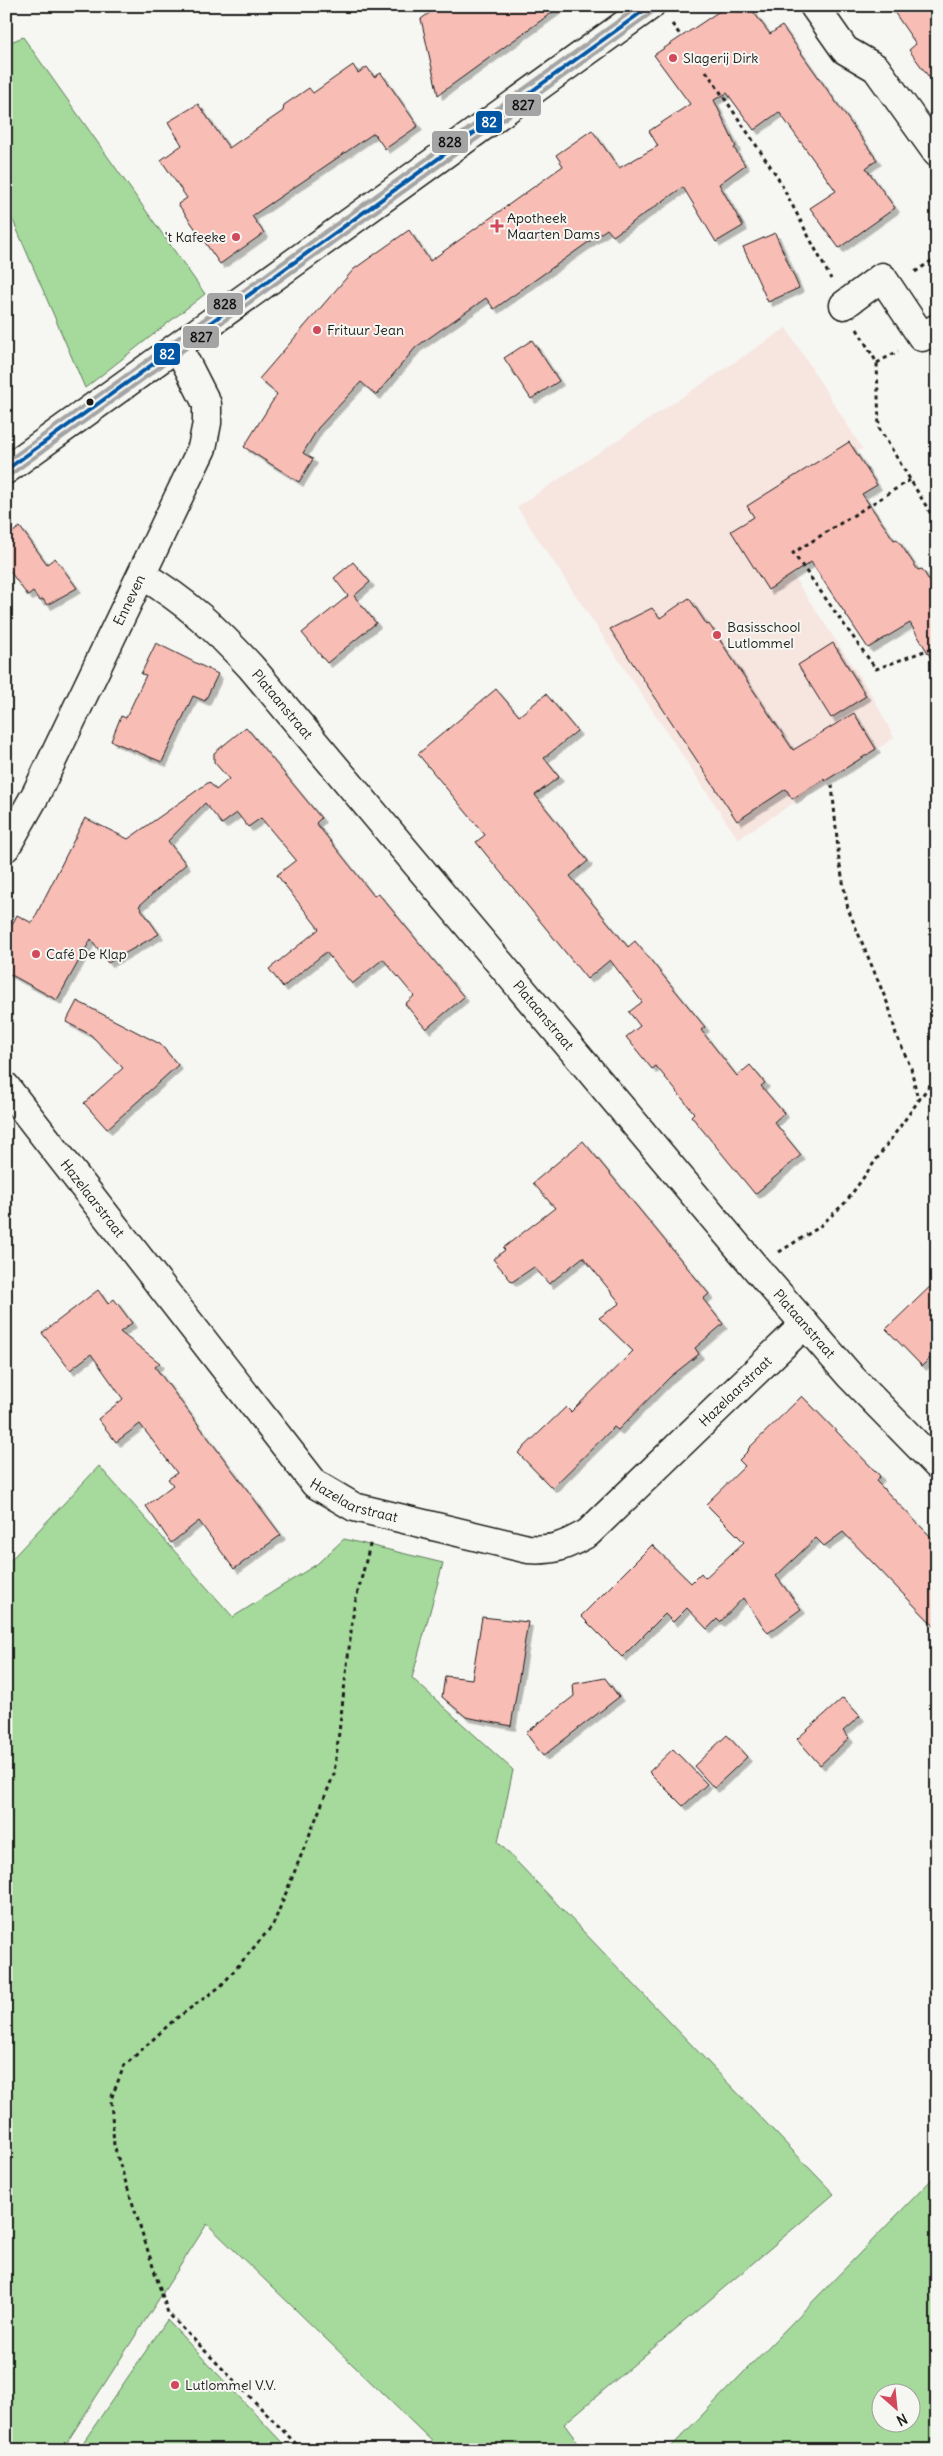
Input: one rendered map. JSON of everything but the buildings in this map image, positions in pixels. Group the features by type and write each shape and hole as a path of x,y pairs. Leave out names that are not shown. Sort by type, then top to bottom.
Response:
{"street":[{"path":"6,470 650,6"},
{"path":"814,6 845,50 876,68 937,152"},
{"path":"844,305 882,277 922,336 937,328"},
{"name":"Enneven","path":"6,847 36,794 202,448 207,423 207,404 178,347"},
{"name":"Plataanstraat","path":"142,575 175,594 217,630 252,667 755,1267 851,1377 937,1465"},
{"name":"Hazelaarstraat","path":"6,1087 315,1484 354,1507 528,1549 550,1551 568,1544 588,1533 804,1324"}],"path":[{"path":"706,71 777,176 877,364 879,428 937,524"},
{"path":"910,480 793,554 876,669 930,649 937,644"},
{"path":"832,785 839,860 848,909 889,1007 896,1034 911,1068 918,1100"},
{"path":"755,1267 818,1228 846,1202 937,1075"},
{"path":"302,2450 168,2313 114,2146 111,2099 124,2066 174,2020 221,1986 274,1925 334,1774 354,1607 379,1514"}],"shaded area":[{"name":"Basisschool Lutlommel","path":"786,328 862,448 856,452 877,485 777,552 872,695 894,738 738,839 517,507"}],"green space":[{"path":"23,37 205,294 85,388 6,204 6,44"},
{"path":"99,1466 233,1617 317,1564 344,1539 443,1563 412,1678 513,1770 498,1842 834,2194 564,2424 578,2443 571,2450 441,2450 207,2224 62,2450 6,2450 6,1565"},
{"path":"937,2174 937,2450 668,2450"},
{"name":"Lutlommel V.V.","path":"167,2320 289,2450 78,2450"}],"transit line":[{"name":"828","path":"6,462 639,6"},
{"name":"82","path":"6,470 650,6"},
{"name":"827","path":"10,475 654,11"}],"place":[{"name":"Slagerij Dirk","path":"673,58"},
{"name":"Apotheek Maarten Dams","path":"497,226"},
{"name":"'t Kafeeke","path":"236,237"},
{"name":"Frituur Jean","path":"317,330"},
{"name":"Basisschool Lutlommel","path":"717,635"},
{"name":"Café De Klap","path":"36,954"},
{"name":"Lutlommel V.V.","path":"175,2385"}]}
